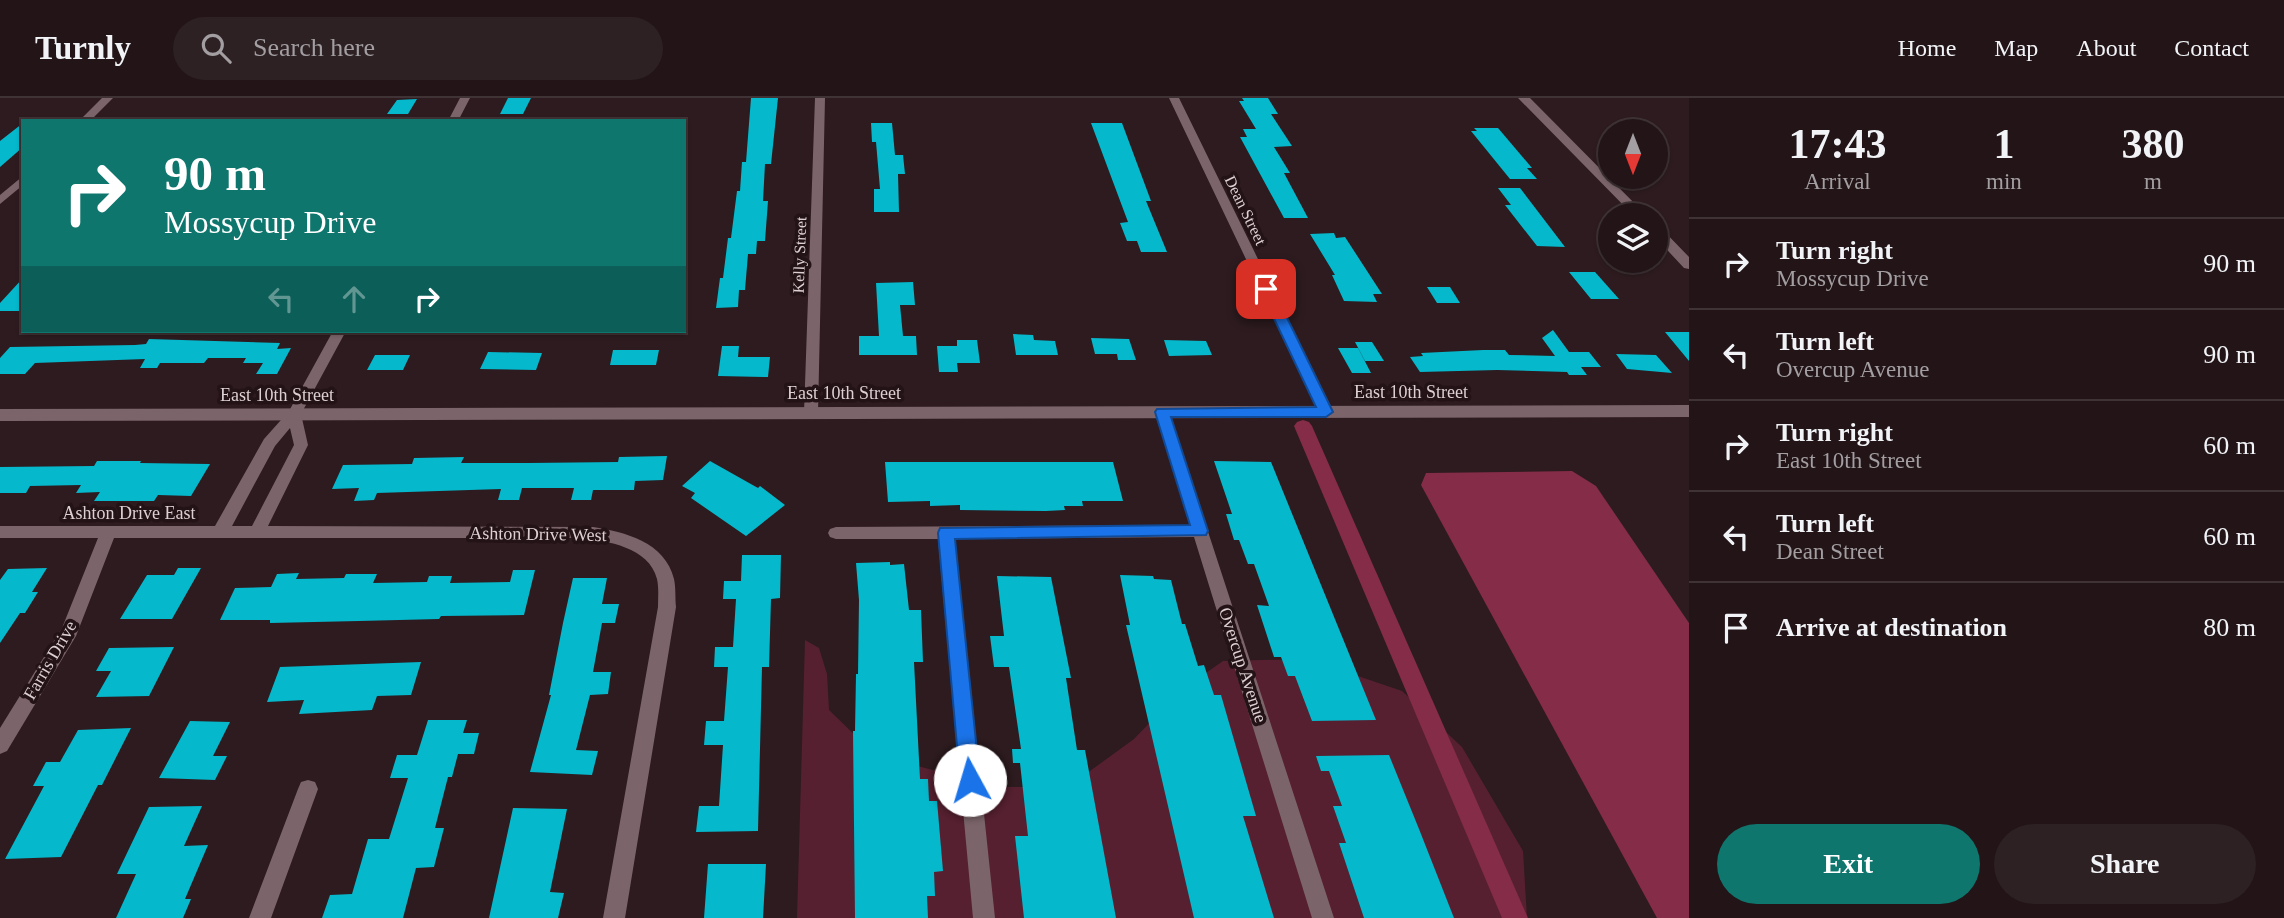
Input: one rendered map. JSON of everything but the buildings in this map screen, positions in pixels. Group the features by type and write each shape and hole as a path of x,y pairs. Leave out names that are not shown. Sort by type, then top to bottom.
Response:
{"street":[{"path":"86,119 108,98"},
{"path":"454,119 465,98"},
{"name":"Kelly Street","path":"811,413 820,98"},
{"name":"Dean Street","path":"1174,98 1326,412"},
{"path":"1524,98 1628,203"},
{"path":"0,201 21,181"},
{"path":"1668,243 1689,265"},
{"path":"220,532 269,443 294,414 338,333"},
{"name":"East 10th Street","path":"0,415 1689,411"},
{"name":"Overcup Avenue","path":"1163,412 1323,918"},
{"path":"257,531 301,445 294,414"},
{"name":"Ashton Drive East","path":"0,532 257,531"},
{"name":"Ashton Drive West","path":"257,531 581,532 616,536 648,553 665,575 667,607 614,918"},
{"path":"835,533 1200,531"},
{"name":"Farris Drive","path":"0,745 70,631 108,533"},
{"path":"946,533 984,918"},
{"path":"260,918 308,789"}],"shaded area":[{"path":"1572,471 1596,486 1689,623 1689,918 1657,918 1421,485 1426,473"},
{"path":"805,640 819,648 827,674 829,710 862,742 910,764 997,787 1068,787 1134,739 1180,691 1223,661 1308,659 1402,691 1462,747 1523,851 1527,918 797,918"}],"waterway":[{"path":"1303,426 1515,918"}],"route":[{"path":"970,780 946,533 1200,531 1163,412 1326,412 1266,289"}]}
